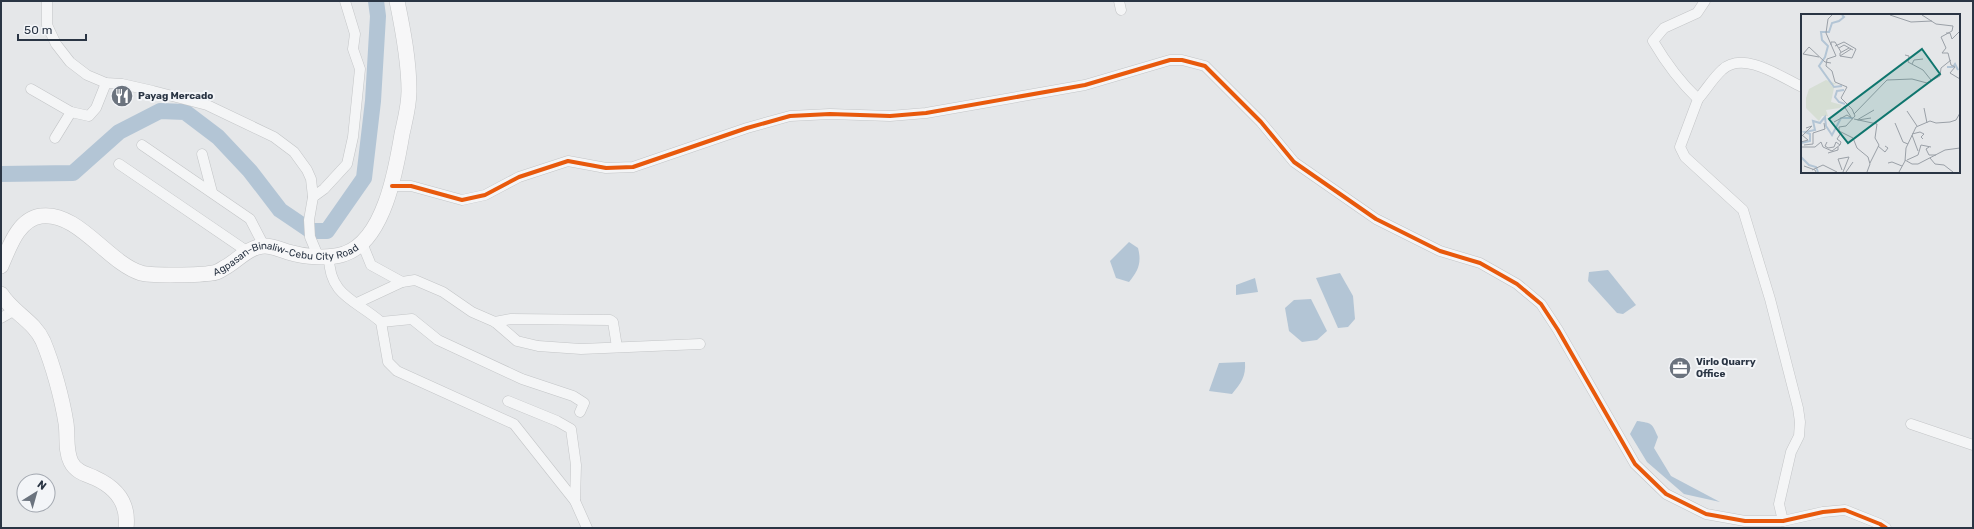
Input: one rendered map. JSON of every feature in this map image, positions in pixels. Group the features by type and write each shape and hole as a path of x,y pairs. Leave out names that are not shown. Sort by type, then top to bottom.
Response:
{"main road":[{"name":"Agpasan-Binaliw-Cebu City Road","path":"1,266 16,234 23,224 40,216 58,218 75,226 125,266 143,274 213,273 224,269 248,252 264,246 297,254 323,256 349,252 362,243 380,216 392,186 409,92 405,50 397,1"},
{"path":"1,294 15,310 36,329 48,356 66,422 68,453 71,463 77,470 106,484 120,496 125,505 126,528"}],"street":[{"path":"47,1 47,24 56,44 70,62 87,75 106,83 122,84 207,105 274,137 294,152 307,170 311,179 313,197 309,220 310,237 323,256 336,286 343,296 357,303 381,322 388,362 397,371 514,424 575,501 587,528"},
{"path":"313,197 324,189 346,164 353,137 360,69 353,49 355,34 345,1"},
{"path":"1698,99 1678,78 1653,41 1664,28 1697,13 1705,1"},
{"path":"392,186 411,186 462,200 485,194 519,176 568,161 606,168 633,167 747,128 790,116 830,114 890,116 926,113 1085,85 1170,60 1182,60 1205,66 1260,122 1294,162 1337,193 1376,219 1440,251 1480,263 1517,284 1541,304 1558,330 1635,464 1666,494 1706,514 1745,521 1783,521 1822,512 1844,510 1880,524 1886,528"},
{"path":"1783,521 1779,504 1791,452 1799,436 1800,422 1798,408 1770,299 1743,210 1685,157 1680,147 1698,99 1722,69 1737,62 1764,67 1801,86"},
{"path":"30,89 71,112 89,116 96,108 106,83"},
{"path":"55,138 71,112"},
{"path":"142,145 250,219 264,246"},
{"path":"202,154 212,192"},
{"path":"119,164 248,252"},
{"path":"362,243 371,265 402,282"},
{"path":"357,303 402,282 415,280 443,292 472,312 495,322 517,341 538,346 581,349 700,344"},
{"path":"1,318 15,310"},
{"path":"381,322 412,319 438,340 522,379 573,396 584,403 580,412"},
{"path":"495,322 511,319 610,320 613,322 617,347"},
{"path":"508,401 558,421 571,428 576,465 575,501"},
{"path":"1911,424 1973,445"}],"water":[{"path":"1129,242 1138,248 1140,258 1137,270 1129,282 1116,278 1110,261"},
{"path":"1608,270 1636,305 1623,314 1617,313 1588,281 1589,272"},
{"path":"1340,273 1353,296 1355,319 1348,327 1338,328 1316,278"},
{"path":"1255,278 1258,292 1236,295 1236,285"},
{"path":"1311,299 1327,331 1317,340 1302,342 1289,331 1285,308 1294,300"},
{"path":"1245,362 1245,372 1242,380 1232,394 1209,391 1219,363"},
{"path":"1637,421 1646,422 1653,426 1658,437 1654,448 1671,476 1720,502 1684,494 1647,462 1630,434"}],"waterway":[{"path":"1,174 73,173 119,132 160,111 185,112 218,137 250,171 280,210 311,231 327,231 364,178 373,101 378,16 376,1"}],"cycle path":[{"path":"392,186 411,186 462,200 485,195 519,177 568,161 606,168 633,167 747,128 790,116 830,114 890,116 926,113 1085,85 1170,60 1182,60 1205,66 1261,122 1294,162 1376,219 1440,251 1480,263 1517,284 1541,304 1558,330 1635,464 1666,494 1706,514 1745,521 1783,521 1823,512 1845,510 1880,524 1886,528"}],"place":[{"name":"Payag Mercado","path":"122,96"},
{"name":"Virlo Quarry Office","path":"1680,368"}]}
